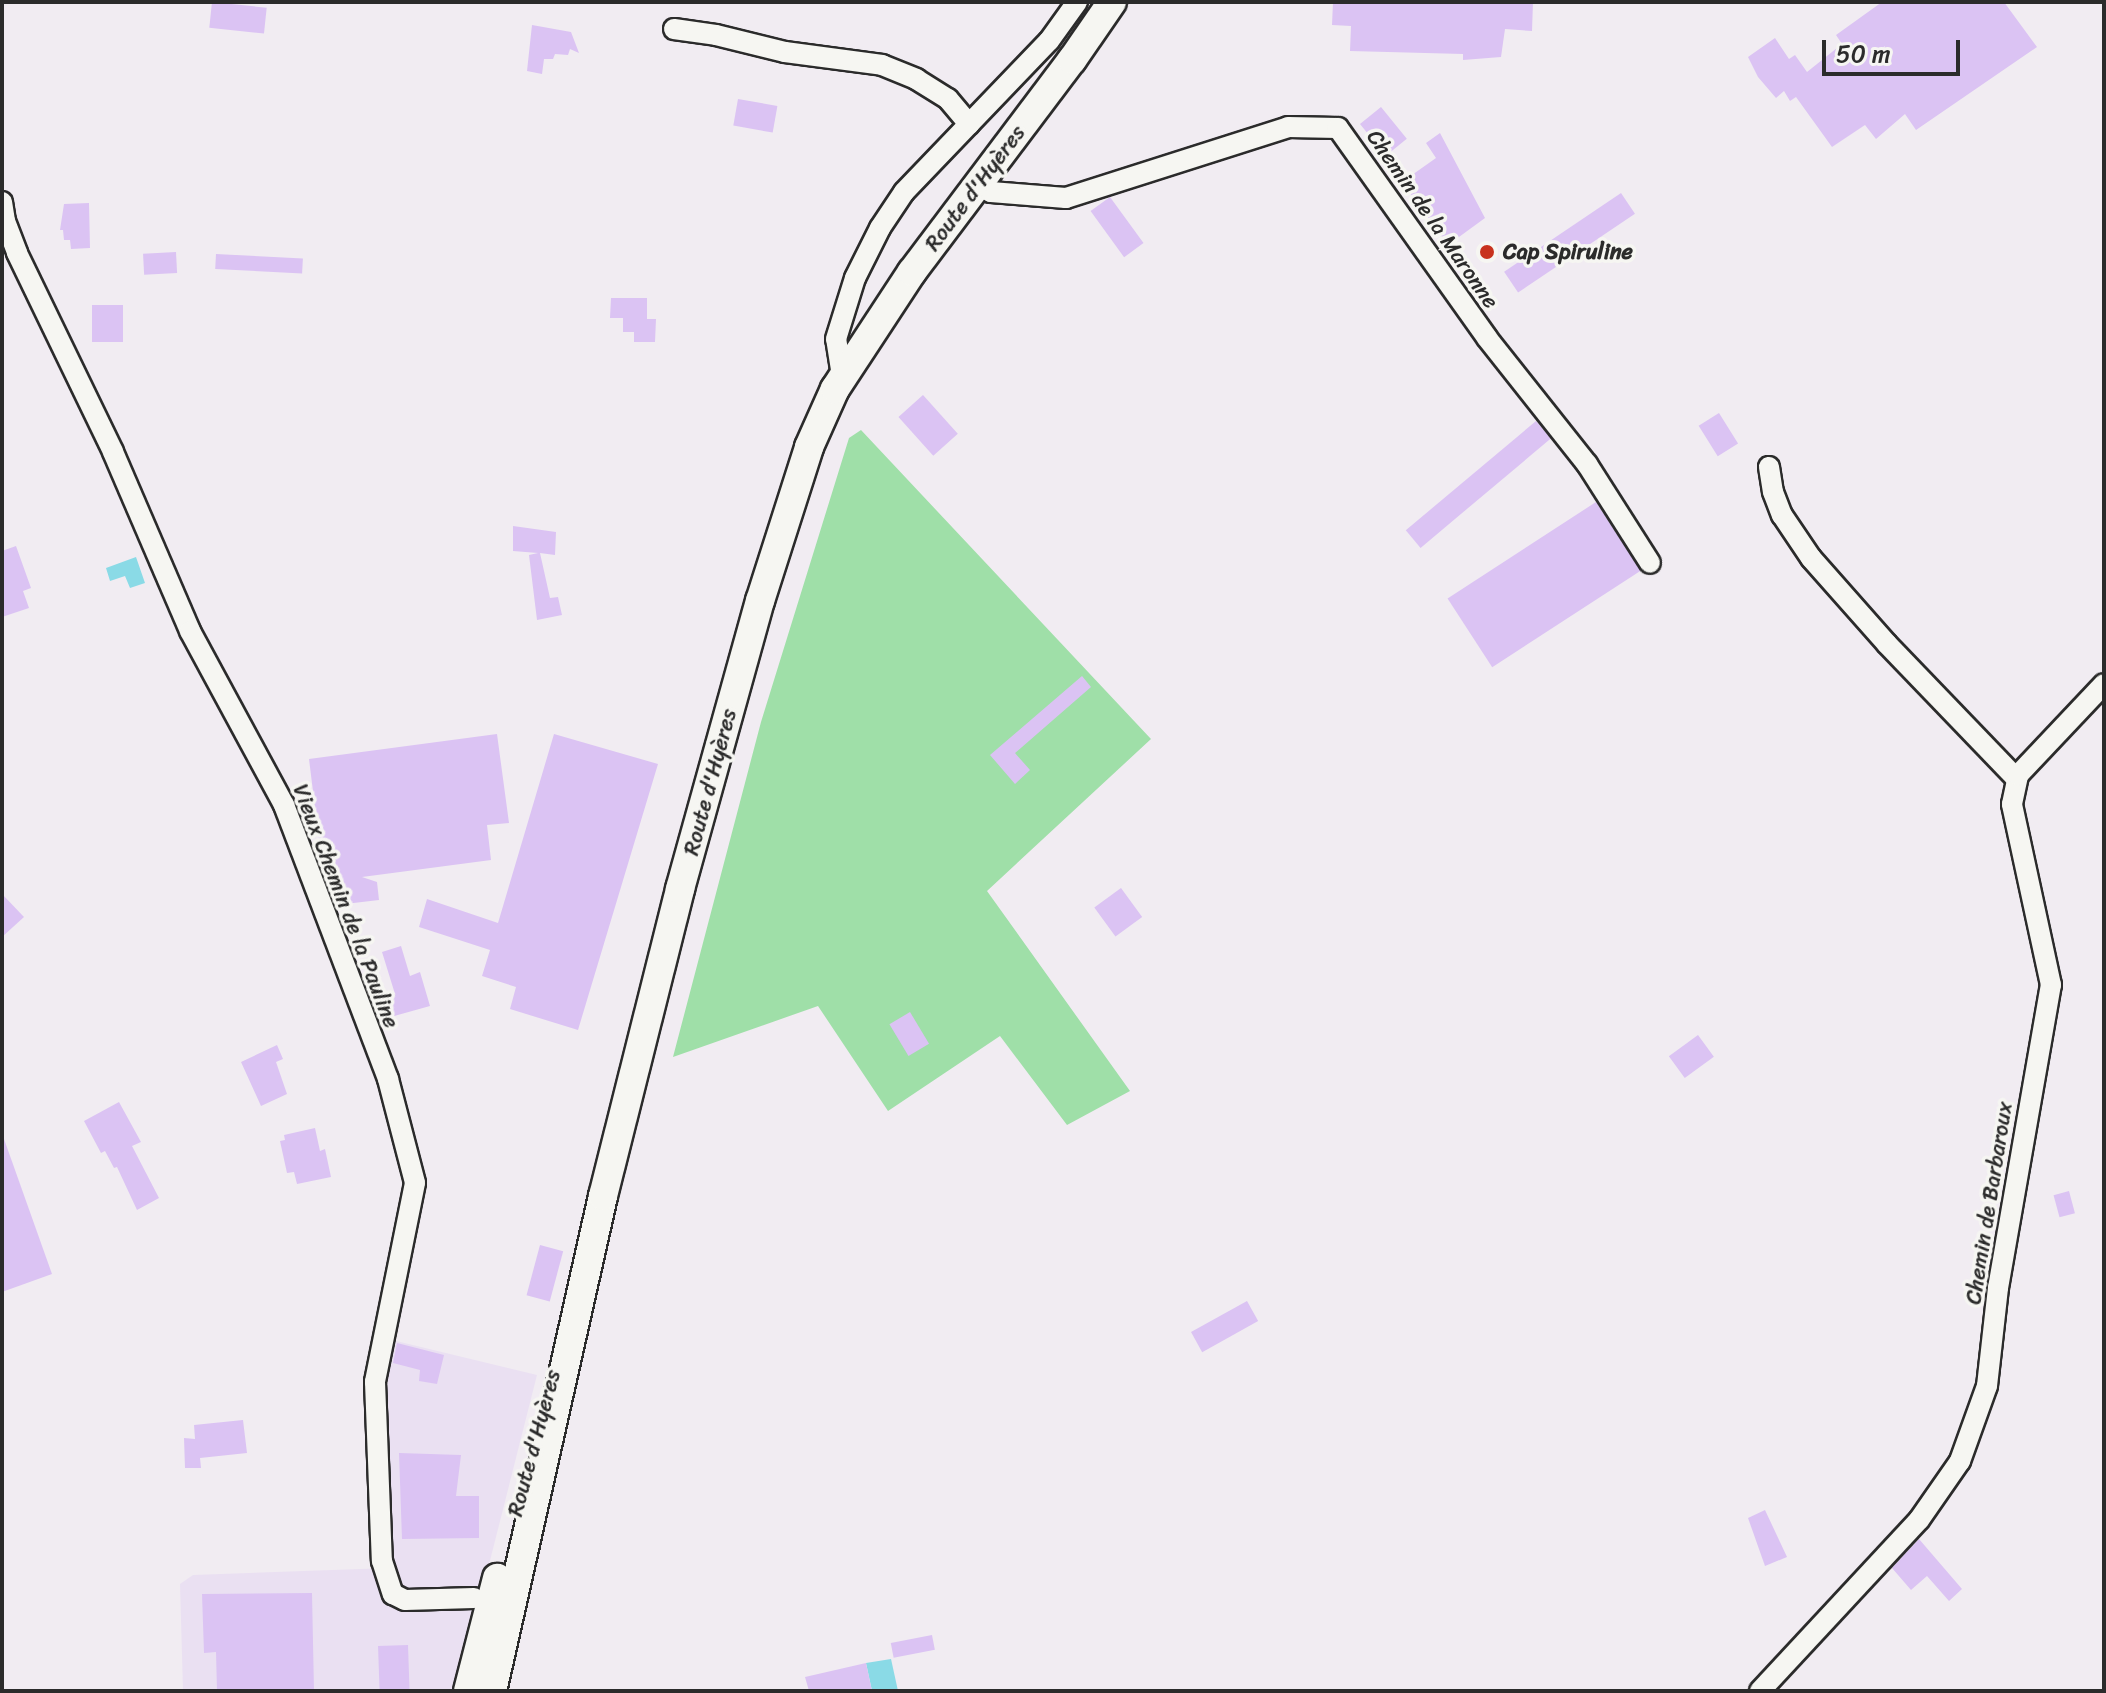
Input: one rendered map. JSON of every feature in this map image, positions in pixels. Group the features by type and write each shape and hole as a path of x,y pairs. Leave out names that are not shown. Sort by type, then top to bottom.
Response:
{"main road":[{"name":"Route d'Hyères","path":"492,1691 603,1196 680,889 760,601 809,447 842,376 912,272 1112,2"},
{"name":"Route d'Hyères","path":"468,1691 584,1248 603,1196"}],"street":[{"name":"Route d'Hyères","path":"842,376 836,339 855,278 880,228 904,192 1049,41 1077,2"},
{"path":"674,29 716,35 785,52 882,65 916,79 948,99 969,124"},
{"name":"Chemin de la Maronne","path":"978,184 991,192 1066,198 1288,127 1338,128 1487,338 1587,464 1650,563"},
{"name":"Vieux Chemin de la Pauline","path":"2,202 5,221 17,253 94,411 190,631 284,805 388,1079 415,1183 375,1382 382,1561 393,1594 405,1600 474,1598"},
{"path":"1769,467 1773,492 1782,515 1811,558 1897,655 2017,779 2104,684"},
{"name":"Chemin de Barbaroux","path":"1760,1691 1919,1520 1960,1461 1987,1386 2000,1275 2051,985 2042,932 2014,820 2012,804 2017,779"}],"shaded area":[{"path":"392,1340 537,1375 457,1691 183,1691 180,1584 193,1575 389,1568 382,1442"}],"green space":[{"path":"861,430 1151,739 987,891 1130,1091 1067,1125 1000,1036 888,1111 818,1006 673,1057 761,722 849,438"}],"water":[{"path":"136,557 145,583 130,588 125,576 110,581 106,568"},
{"path":"891,1659 898,1691 872,1691 866,1663"}],"building":[{"path":"212,2 267,8 264,34 209,28"},
{"path":"1333,2 1533,2 1532,31 1505,29 1501,57 1463,60 1463,54 1350,51 1351,26 1332,25"},
{"path":"1882,2 2004,2 2037,47 1916,130 1905,114 1876,139 1865,125 1832,147 1796,97 1790,101 1784,91 1776,98 1758,77 1748,57 1775,38 1789,59 1795,55 1807,72 1842,44 1836,35"},
{"path":"532,25 571,32 579,53 570,49 568,55 555,54 553,59 544,59 542,74 527,71"},
{"path":"738,99 777,106 773,133 733,126"},
{"path":"1381,107 1407,139 1386,156 1360,124"},
{"path":"1440,133 1485,218 1448,245 1402,182 1436,158 1426,143"},
{"path":"1621,193 1635,214 1518,293 1504,272"},
{"path":"1110,197 1144,243 1124,257 1091,211"},
{"path":"89,203 90,248 71,249 70,240 64,240 63,230 60,230 64,204"},
{"path":"176,252 177,273 144,275 143,254"},
{"path":"216,254 303,259 302,274 215,269"},
{"path":"611,298 647,298 647,319 656,319 655,342 634,342 634,332 623,332 623,318 610,318"},
{"path":"92,305 123,305 123,342 92,342"},
{"path":"923,395 958,434 933,456 898,417"},
{"path":"1719,413 1738,444 1718,456 1699,426"},
{"path":"1536,421 1551,439 1421,548 1406,530"},
{"path":"1596,502 1641,571 1492,667 1448,598"},
{"path":"513,526 556,532 555,555 540,553 550,598 558,597 562,615 537,620 529,555 538,553 513,551"},
{"path":"16,546 31,588 23,591 29,608 2,617 2,551"},
{"path":"1082,676 1091,687 1015,753 1030,770 1015,784 990,755"},
{"path":"497,734 509,823 487,825 491,860 362,877 377,882 379,900 345,904 342,880 337,880 332,847 320,848 309,759"},
{"path":"554,734 658,764 578,1030 510,1009 516,987 482,976 490,950 419,927 427,899 498,923"},
{"path":"1121,888 1142,917 1115,937 1094,907"},
{"path":"2,894 24,917 2,937"},
{"path":"401,946 410,976 420,972 430,1006 387,1018 381,998 395,994 382,952"},
{"path":"910,1012 929,1044 908,1056 889,1024"},
{"path":"1698,1035 1714,1057 1685,1078 1669,1056"},
{"path":"277,1045 283,1059 276,1062 287,1094 261,1106 241,1062"},
{"path":"119,1102 141,1142 132,1146 159,1198 137,1210 117,1167 114,1168 105,1151 101,1153 84,1121"},
{"path":"315,1128 320,1151 325,1149 331,1177 297,1184 294,1172 287,1173 280,1141 285,1140 284,1135"},
{"path":"2,1140 52,1274 2,1292"},
{"path":"2069,1191 2075,1213 2059,1217 2054,1195"},
{"path":"540,1245 563,1251 550,1301 527,1295"},
{"path":"1247,1301 1258,1321 1202,1352 1191,1332"},
{"path":"397,1343 444,1355 437,1384 419,1381 420,1370 393,1363"},
{"path":"243,1420 247,1453 200,1458 201,1468 185,1468 184,1438 195,1439 194,1425"},
{"path":"399,1453 461,1455 456,1496 479,1496 479,1538 402,1539"},
{"path":"1765,1510 1787,1557 1765,1566 1748,1518"},
{"path":"1919,1539 1962,1589 1949,1601 1927,1576 1911,1590 1892,1568"},
{"path":"312,1593 314,1691 217,1691 216,1652 204,1653 202,1594"},
{"path":"932,1635 935,1650 894,1658 891,1643"},
{"path":"408,1645 410,1691 380,1691 378,1646"},
{"path":"866,1663 872,1691 809,1691 805,1677"}],"place":[{"name":"Cap Spiruline","path":"1487,252"}]}
